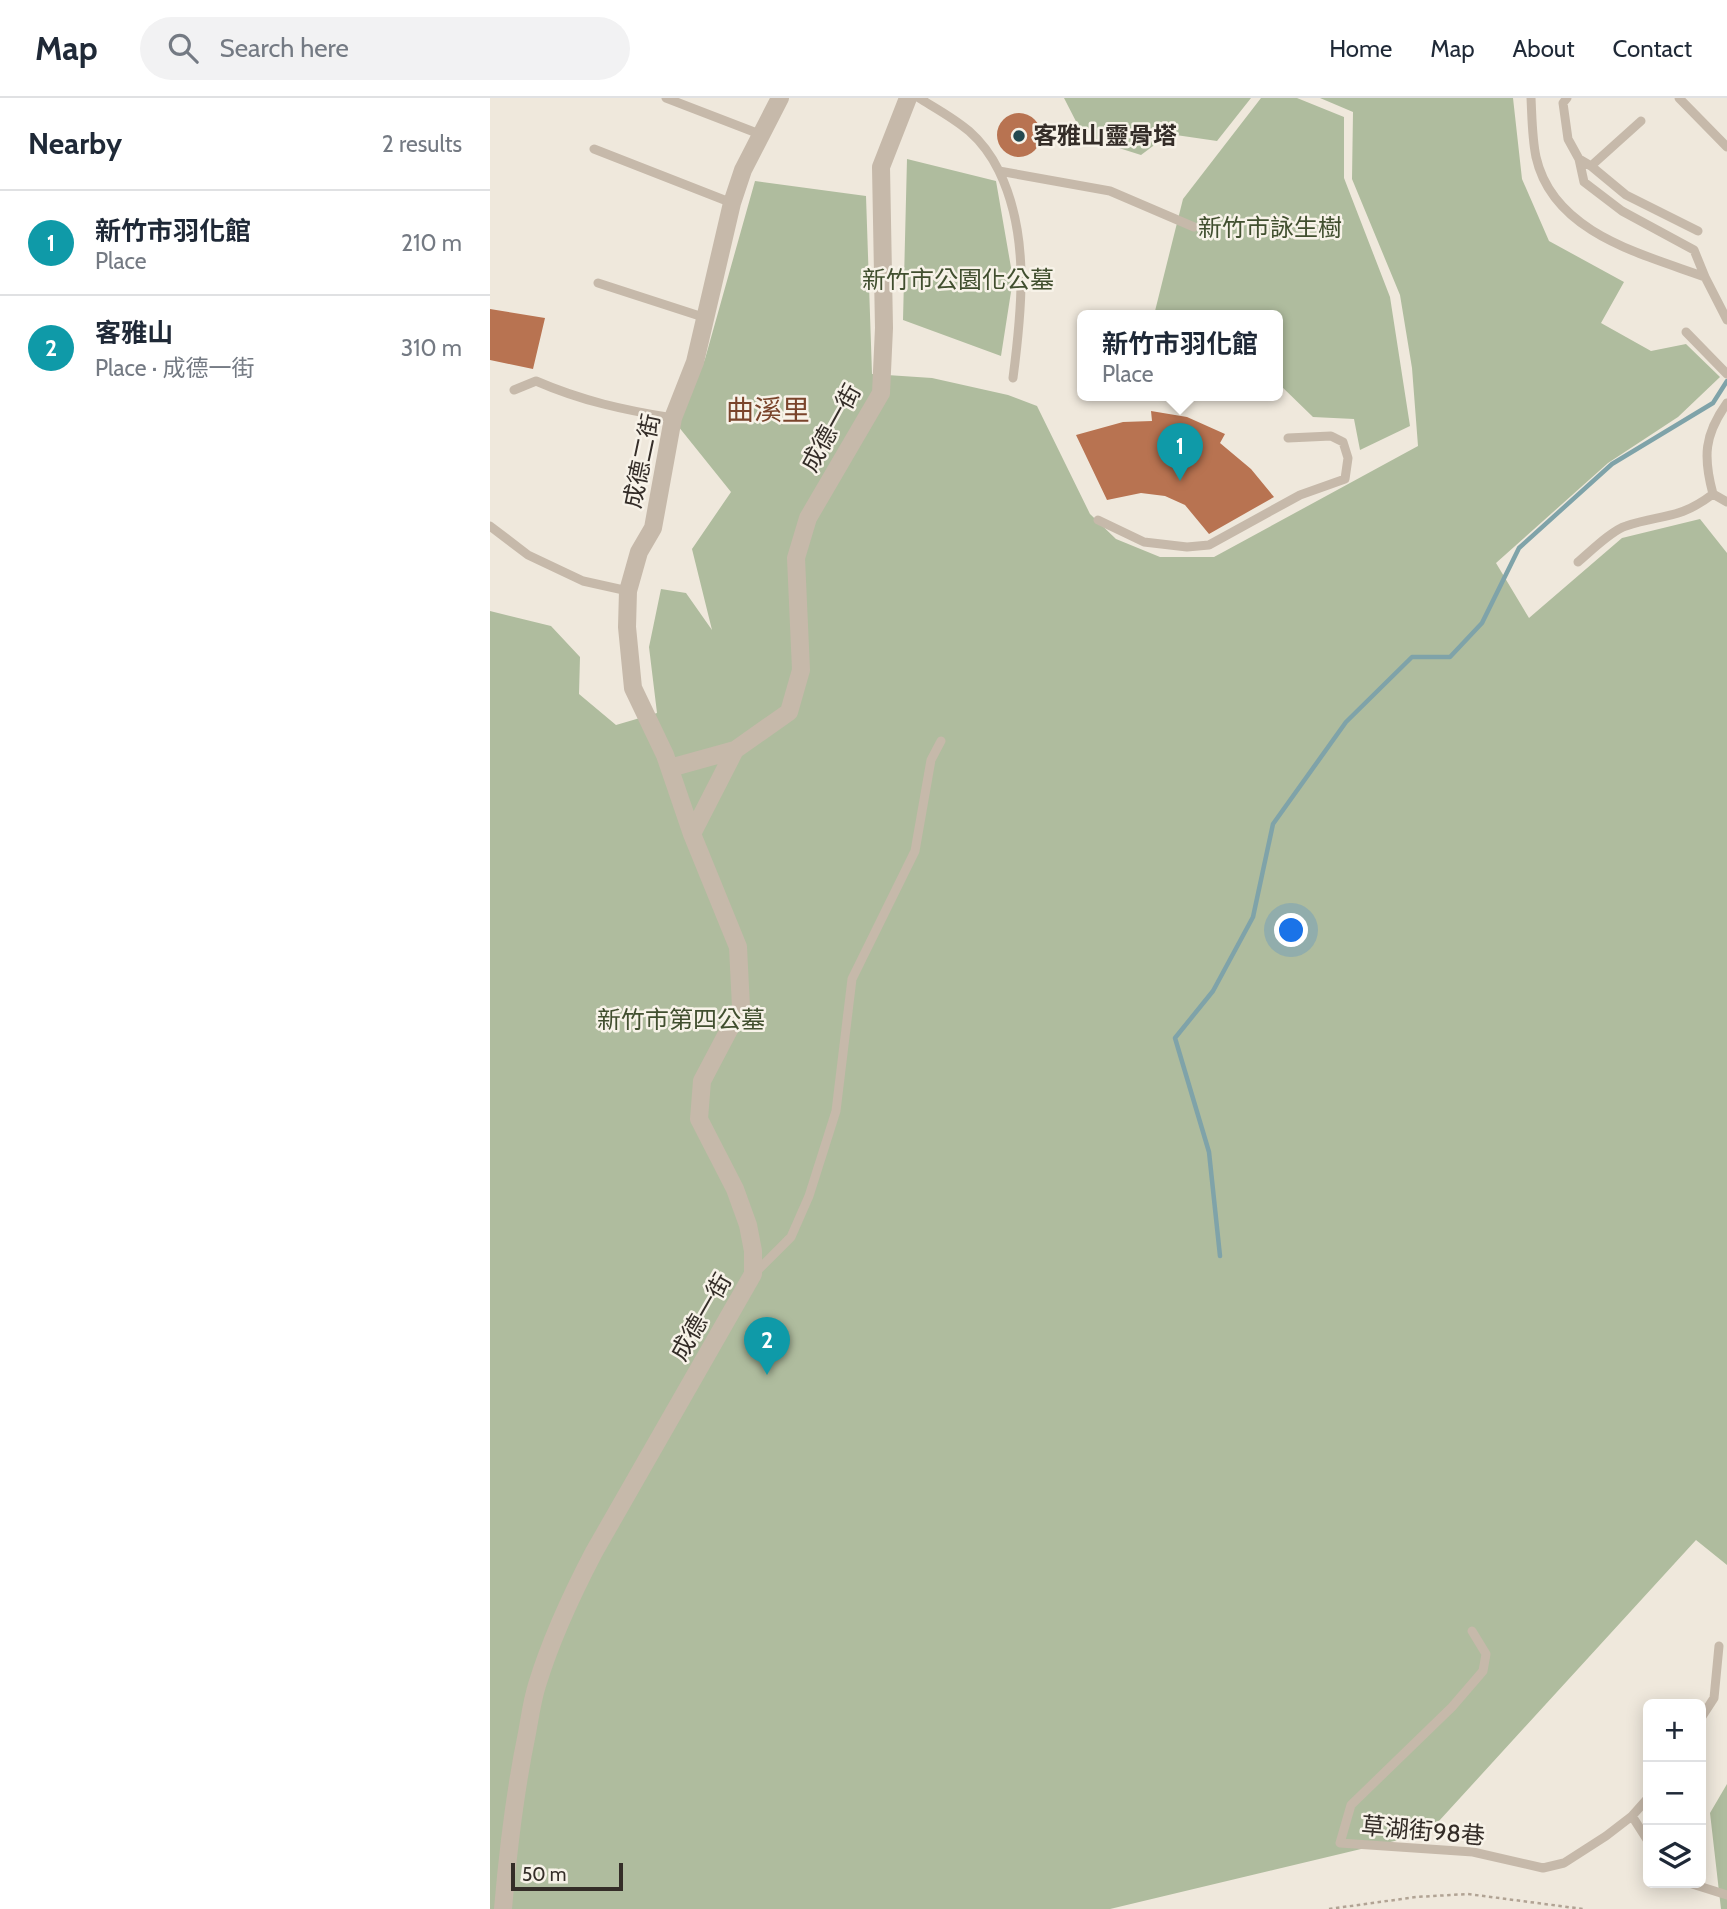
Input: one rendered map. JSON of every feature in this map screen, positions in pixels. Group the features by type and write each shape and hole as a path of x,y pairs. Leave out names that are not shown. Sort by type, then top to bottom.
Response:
{"street":[{"name":"成德二街","path":"692,834 670,768 633,688 627,627 628,591 639,552 653,527 673,418 695,362 732,203 743,170 780,98"},
{"name":"成德一街","path":"670,768 735,750 789,712 801,670 796,558 808,518 881,393 884,328 881,167 908,98"},
{"name":"成德一街","path":"503,1909 507,1856 519,1771 536,1686 557,1630 594,1552 753,1274 753,1251 735,1189 699,1119 702,1081 741,1007 738,947 692,834 735,750"}],"lane":[{"path":"666,98 762,135"},
{"path":"919,98 973,133 989,150 1010,194 1022,286 1013,378"},
{"path":"1531,98 1536,157 1543,179 1555,200 1578,221 1604,239 1704,277"},
{"path":"1567,98 1563,103 1568,139 1579,159 1584,182 1622,211 1694,250 1704,277 1727,320"},
{"path":"1679,98 1727,147"},
{"path":"1591,166 1642,121"},
{"path":"594,149 732,203"},
{"path":"1579,159 1626,195 1698,231"},
{"path":"999,171 1110,191 1194,227"},
{"path":"598,283 706,318"},
{"path":"1686,332 1725,371"},
{"path":"514,390 536,381 571,396 624,410 673,418"},
{"path":"1727,403 1711,430 1706,450 1708,478 1713,494 1727,502"},
{"path":"1098,520 1144,542 1187,547 1209,545 1300,495 1345,479 1348,458 1343,442 1331,436 1287,438"},
{"path":"1578,562 1624,526 1667,518 1696,507 1713,494"},
{"path":"490,526 528,555 561,571 583,581 628,591"},
{"path":"753,1274 791,1237 809,1196 836,1111 852,979 915,851 931,760 941,741"},
{"name":"草湖街98巷","path":"1472,1631 1486,1654 1483,1671 1452,1707 1351,1805 1340,1843 1473,1852 1543,1868 1564,1863 1632,1816 1643,1804"},
{"path":"1706,1710 1714,1698 1719,1646"},
{"path":"1632,1816 1643,1833"},
{"path":"1705,1888 1727,1895"}],"path":[{"path":"1329,1909 1416,1897 1468,1894 1583,1909"}],"green space":[{"path":"1064,98 1251,98 1217,141 1169,134 1141,155 1084,137"},
{"name":"新竹市詠生樹","path":"1261,98 1297,98 1344,117 1344,178 1390,297 1410,426 1360,450 1354,419 1313,417 1283,388 1283,310 1155,310 1183,199"},
{"name":"新竹市第四公墓","path":"1320,98 1513,98 1522,179 1549,241 1624,282 1601,323 1651,351 1686,344 1720,377 1678,417 1608,463 1496,563 1529,618 1622,538 1700,519 1727,553 1727,1565 1696,1540 1428,1833 1110,1909 490,1909 490,611 551,626 580,657 579,694 616,725 657,713 649,647 661,589 686,593 712,630 692,549 731,492 678,426 705,359 755,181 866,196 872,374 932,378 1008,395 1037,406 1090,514 1116,539 1160,557 1214,557 1418,446 1412,368 1400,295 1352,179 1353,112"},
{"name":"新竹市公園化公墓","path":"907,159 996,181 1013,279 1001,356 903,320"},
{"path":"1727,1784 1727,1909 1721,1909 1710,1813"}],"building":[{"name":"客雅山靈骨塔","path":"1019,113 1035,119 1041,135 1035,151 1019,157 1003,151 997,135 1003,119"},
{"path":"490,309 545,318 533,369 490,360"},
{"path":"1151,411 1187,417 1225,434 1220,443 1251,469 1274,497 1209,534 1185,505 1165,496 1141,493 1107,500 1076,435 1123,422 1152,421"}],"waterway":[{"path":"1220,1256 1209,1152 1175,1038 1213,991 1253,917 1273,824 1346,722 1412,657 1450,657 1482,623 1519,548 1612,464 1713,403 1727,381"}],"place":[{"name":"客雅山靈骨塔","path":"1019,136"},
{"name":"新竹市羽化館","path":"1180,481"},
{"name":"客雅山","path":"767,1375"}],"district":[{"name":"曲溪里","path":"768,410"}]}
